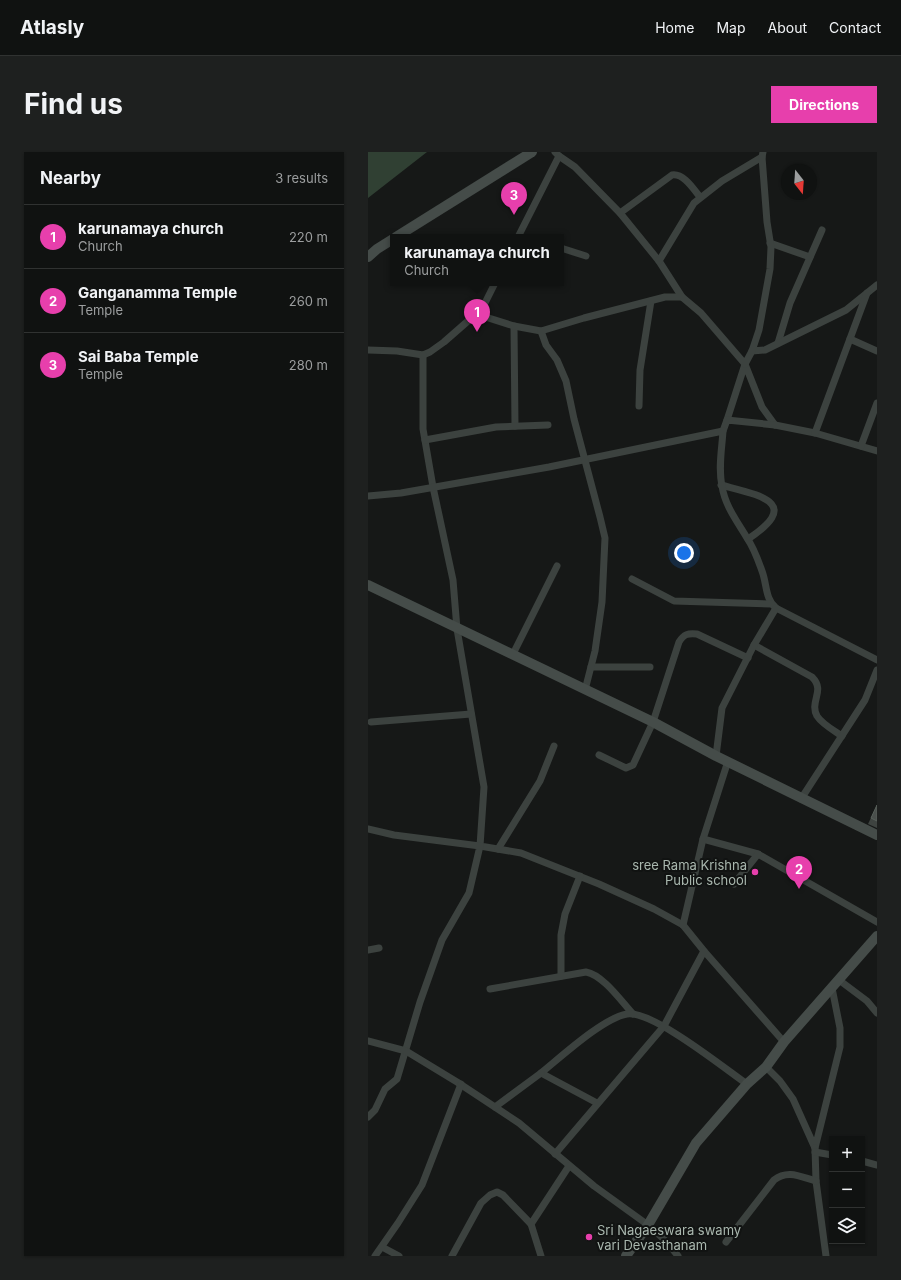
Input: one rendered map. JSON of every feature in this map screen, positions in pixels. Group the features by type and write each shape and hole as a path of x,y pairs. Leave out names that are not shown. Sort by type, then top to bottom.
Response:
{"street":[{"path":"401,234 532,152"},
{"path":"522,234 557,154 575,167 620,214 659,261 682,297 701,314 745,364 762,407 775,426"},
{"path":"659,261 694,203 722,181 763,155 767,222 770,243 770,270 759,330 752,351 745,364 723,431 720,471 721,485 725,499 734,518 748,539 763,573 767,593 774,606"},
{"path":"620,214 672,175 685,179 700,197"},
{"path":"778,343 790,304 822,230"},
{"path":"368,257 390,241"},
{"path":"770,243 810,258"},
{"path":"564,249 586,256"},
{"path":"752,351 765,350 846,310 877,285"},
{"path":"368,350 397,351 422,355 430,352 444,342 476,314 484,305 494,286"},
{"path":"815,433 867,293"},
{"path":"476,314 514,326 541,331 665,297 682,297"},
{"path":"639,406 640,370 652,301"},
{"path":"514,326 515,426"},
{"path":"541,331 546,345 557,360 566,381 574,420 605,538 602,602 595,651 585,690"},
{"path":"850,340 877,350"},
{"path":"368,1117 375,1110 384,1089 397,1079 420,1002 442,940 469,893 480,846 484,787 457,628 452,580 425,440 422,355"},
{"path":"861,446 877,403"},
{"path":"727,420 815,433 877,451"},
{"path":"425,440 496,427 548,425"},
{"path":"368,496 401,493 549,468 585,459 723,431"},
{"path":"721,485 762,496 774,506 775,512 772,519 761,530 748,539"},
{"path":"513,654 557,566"},
{"path":"632,579 674,601 774,606 877,660"},
{"path":"368,585 653,722 801,799 877,835"},
{"path":"716,756 722,708 774,606"},
{"path":"599,755 626,768 633,765 653,722 679,642 682,637 689,633 697,634 748,658"},
{"path":"754,645 812,677 817,682 818,686 815,711 824,723 842,736"},
{"path":"591,667 650,667"},
{"path":"801,799 865,700 877,670"},
{"path":"371,722 471,714"},
{"path":"498,849 540,781 554,746"},
{"path":"683,925 703,839 728,762"},
{"path":"368,829 394,835 521,853 580,876 654,909 683,925 784,1042"},
{"path":"703,839 758,854 877,922"},
{"path":"734,884 758,854"},
{"path":"561,976 561,935 565,914 580,876"},
{"path":"626,1256 648,1225 696,1143 747,1084 766,1067 784,1042 877,936"},
{"path":"368,950 379,948"},
{"path":"555,1154 664,1026 704,951"},
{"path":"490,989 586,972 592,973 600,978 633,1014"},
{"path":"839,980 867,1001 877,1013"},
{"path":"826,1256 816,1181 815,1150 840,1047 840,1028 832,988"},
{"path":"495,1107 609,1021 625,1015 633,1014 664,1026 747,1084"},
{"path":"368,1041 406,1051 519,1123 594,1186 648,1225 667,1242 678,1256"},
{"path":"766,1067 780,1081 793,1099 815,1150"},
{"path":"541,1073 597,1103"},
{"path":"375,1256 422,1185 460,1084"},
{"path":"815,1150 829,1154"},
{"path":"865,1162 877,1165"},
{"path":"531,1224 569,1166"},
{"path":"726,1242 774,1180 780,1175 789,1173 816,1181"},
{"path":"452,1256 481,1203 490,1195 497,1192 503,1195 531,1224 541,1256"},
{"path":"382,1247 398,1256"}],"shaded area":[{"path":"368,152 427,152 368,198"}],"building":[{"path":"877,805 877,821 871,818"}],"place":[{"name":"Sai Baba Temple","path":"514,215"},
{"name":"karunamaya church","path":"477,332"},
{"name":"sree Rama Krishna Public school","path":"755,872"},
{"name":"Ganganamma Temple","path":"799,889"},
{"name":"Sri Nagaeswara swamy vari Devasthanam","path":"589,1237"}]}
